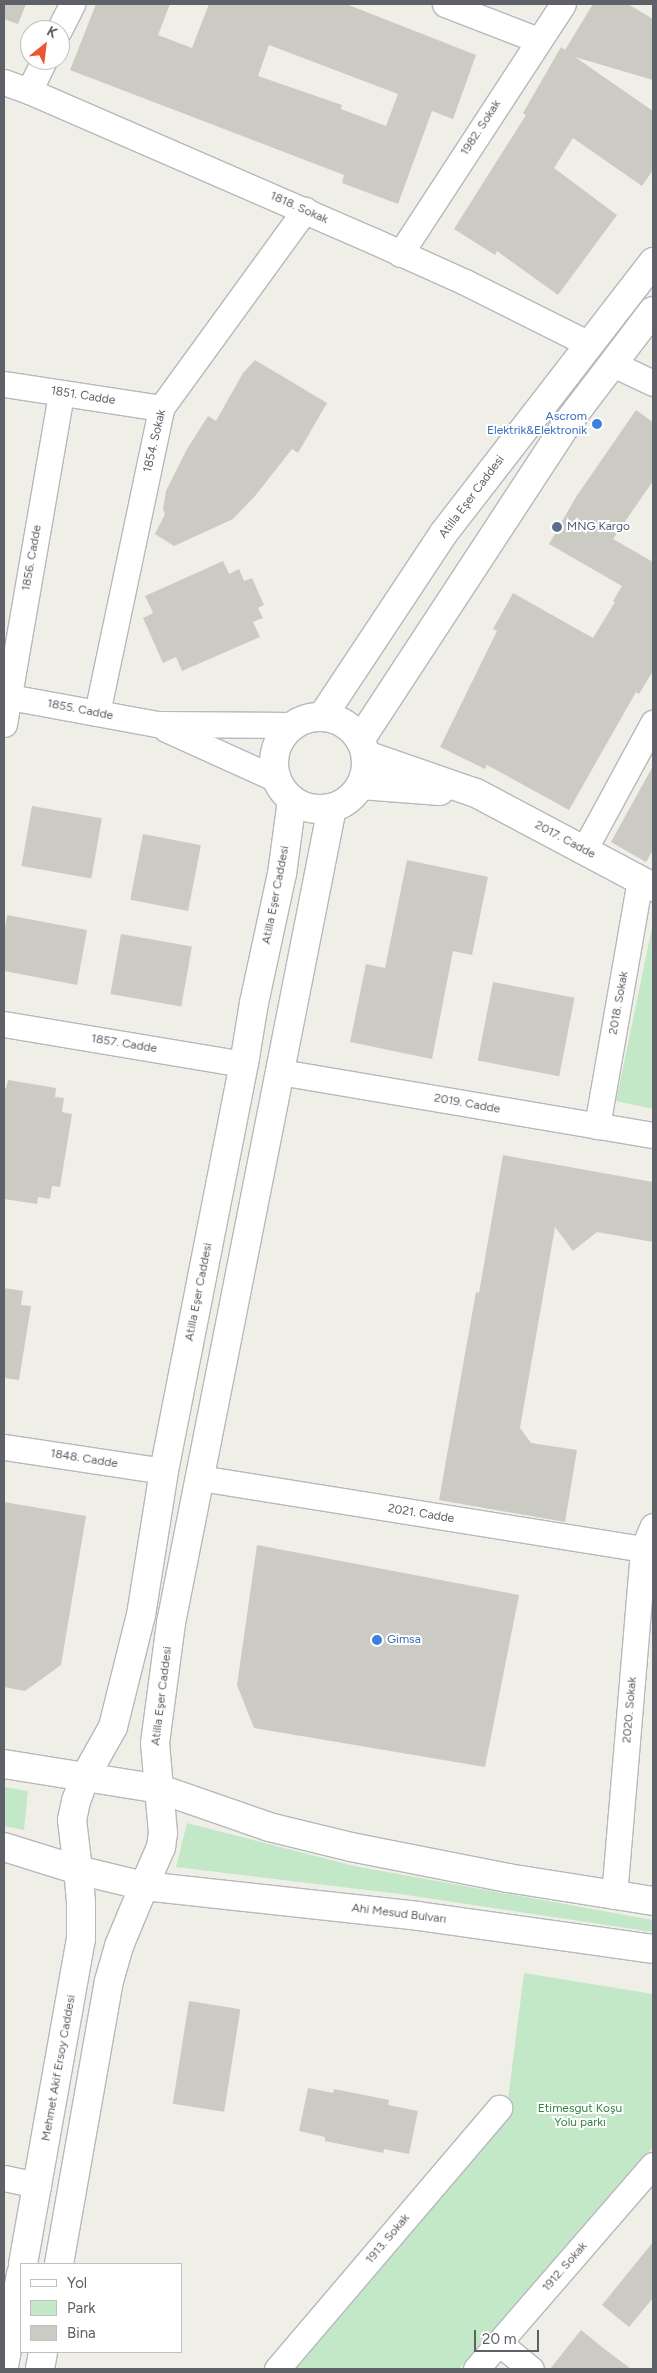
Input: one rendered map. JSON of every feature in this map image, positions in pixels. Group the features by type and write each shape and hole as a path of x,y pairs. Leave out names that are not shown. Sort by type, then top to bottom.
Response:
{"main road":[{"name":"Atilla Eşer Caddesi","path":"322,717 443,534 653,262"},
{"path":"363,747 566,425 653,311"},
{"path":"322,717 337,720 350,728 363,747 366,769 361,785 352,798 324,810 308,808 284,789 273,764 282,736 293,725 307,719 322,717"},
{"name":"2017. Cadde","path":"363,747 476,793 647,884"},
{"name":"2017. Cadde","path":"361,785 476,793"},
{"name":"Atilla Eşer Caddesi","path":"85,1777 113,1727 121,1702 141,1615 164,1471 244,1064 254,1004 282,874 284,789"},
{"name":"Atilla Eşer Caddesi","path":"160,1790 155,1743 171,1623 332,808"},
{"path":"4,1764 160,1790 269,1827 351,1847 614,1896 653,1901"},
{"path":"78,1870 72,1820 76,1801 85,1777"},
{"path":"59,2263 109,1981 119,1946 161,1847 163,1833 160,1790"},
{"name":"Ahi Mesud Bulvarı","path":"4,1847 78,1870 144,1886 353,1908 514,1928 653,1949"},
{"name":"Mehmet Akif Ersoy Caddesi","path":"23,2263 81,1939 82,1902 78,1870"},
{"path":"4,2366 20,2279"},
{"path":"40,2369 43,2353"}],"street":[{"path":"64,20 72,4"},
{"path":"444,4 538,40"},
{"name":"1982. Sokak","path":"400,254 563,4"},
{"path":"28,91 39,70"},
{"name":"1818. Sokak","path":"4,82 305,210 464,282 589,344"},
{"name":"1854. Sokak","path":"97,713 161,408 305,210"},
{"path":"613,364 653,383"},
{"name":"1851. Cadde","path":"4,384 161,408"},
{"name":"1856. Cadde","path":"4,724 6,696 61,393"},
{"name":"1855. Cadde","path":"6,696 157,724 293,725"},
{"path":"584,850 653,723"},
{"name":"1855. Cadde","path":"157,724 284,789"},
{"name":"2018. Sokak","path":"597,1126 647,884"},
{"name":"1857. Cadde","path":"4,1024 244,1064"},
{"name":"2019. Cadde","path":"280,1072 653,1135"},
{"name":"1848. Cadde","path":"4,1447 164,1471"},
{"name":"2021. Cadde","path":"200,1478 643,1549"},
{"name":"2020. Sokak","path":"614,1896 643,1549 653,1526"},
{"name":"1913. Sokak","path":"277,2369 499,2108"},
{"name":"1912. Sokak","path":"476,2369 653,2165"},
{"path":"4,2178 38,2185"},
{"path":"498,2343 531,2369"}],"green space":[{"path":"653,923 653,1109 616,1101"},
{"path":"4,1787 28,1791 24,1830 4,1826"},
{"path":"187,1823 354,1866 653,1920 653,1932 400,1894 176,1867"},
{"name":"Etimesgut Koşu Yolu parkı","path":"524,1973 653,1994 653,2147 459,2369 296,2369 483,2149 506,2115"}],"building":[{"path":"4,4 26,4 18,24 4,19"},
{"path":"96,4 170,4 158,35 192,48 209,4 346,4 476,55 453,119 432,111 398,204 342,183 344,175 70,70","holes":["269,45 398,94 386,126 341,109 342,105 258,76"]},
{"path":"593,4 628,4 653,19 653,80 575,57 653,111 653,170 642,186 573,138 554,168 617,215 558,295 497,251 495,255 454,229 526,115 523,113 561,47 565,50"},
{"path":"255,360 327,403 298,453 292,449 255,496 233,519 174,546 155,534 165,514 163,509 166,491 187,449 208,416 216,421 243,373"},
{"path":"636,410 653,422 653,481 613,539 653,562 653,671 639,694 636,692 569,810 487,765 485,769 440,747 497,631 493,629 513,593 593,638 615,602 613,601 622,586 549,544 576,497"},
{"path":"223,561 229,574 239,569 244,581 252,578 264,605 258,608 263,618 253,622 260,637 182,671 176,657 163,663 143,618 153,613 145,596"},
{"path":"653,766 653,850 646,862 611,842"},
{"path":"32,806 102,818 91,878 21,866"},
{"path":"143,834 201,845 188,911 130,900"},
{"path":"407,860 488,877 472,955 453,951 432,1059 350,1042 366,964 385,968"},
{"path":"7,915 87,930 77,985 4,971 4,934"},
{"path":"121,934 192,947 181,1007 110,994"},
{"path":"493,982 574,998 559,1076 478,1061"},
{"path":"8,1080 56,1088 55,1097 64,1098 62,1112 72,1114 60,1187 52,1186 50,1199 38,1197 37,1204 4,1199 4,1088 6,1088"},
{"path":"503,1155 653,1182 653,1242 597,1232 573,1251 555,1227 520,1428 531,1443 577,1450 565,1522 439,1500 476,1292 479,1293"},
{"path":"4,1288 23,1291 21,1305 31,1306 19,1380 4,1378"},
{"path":"4,1502 86,1516 61,1665 25,1691 4,1687"},
{"name":"Gimsa","path":"257,1545 519,1595 485,1767 254,1728 237,1685"},
{"path":"189,2001 240,2009 224,2112 173,2104"},
{"path":"308,2088 333,2093 334,2089 389,2100 388,2105 418,2111 409,2154 384,2149 383,2153 325,2141 325,2137 299,2131"},
{"path":"653,2242 653,2298 629,2327 602,2305"},
{"path":"581,2330 607,2351 631,2369 550,2369"}],"place":[{"name":"Ascrom Elektrik&Elektronik","path":"597,424"},
{"name":"MNG Kargo","path":"557,527"},
{"name":"Gimsa","path":"377,1640"}]}
